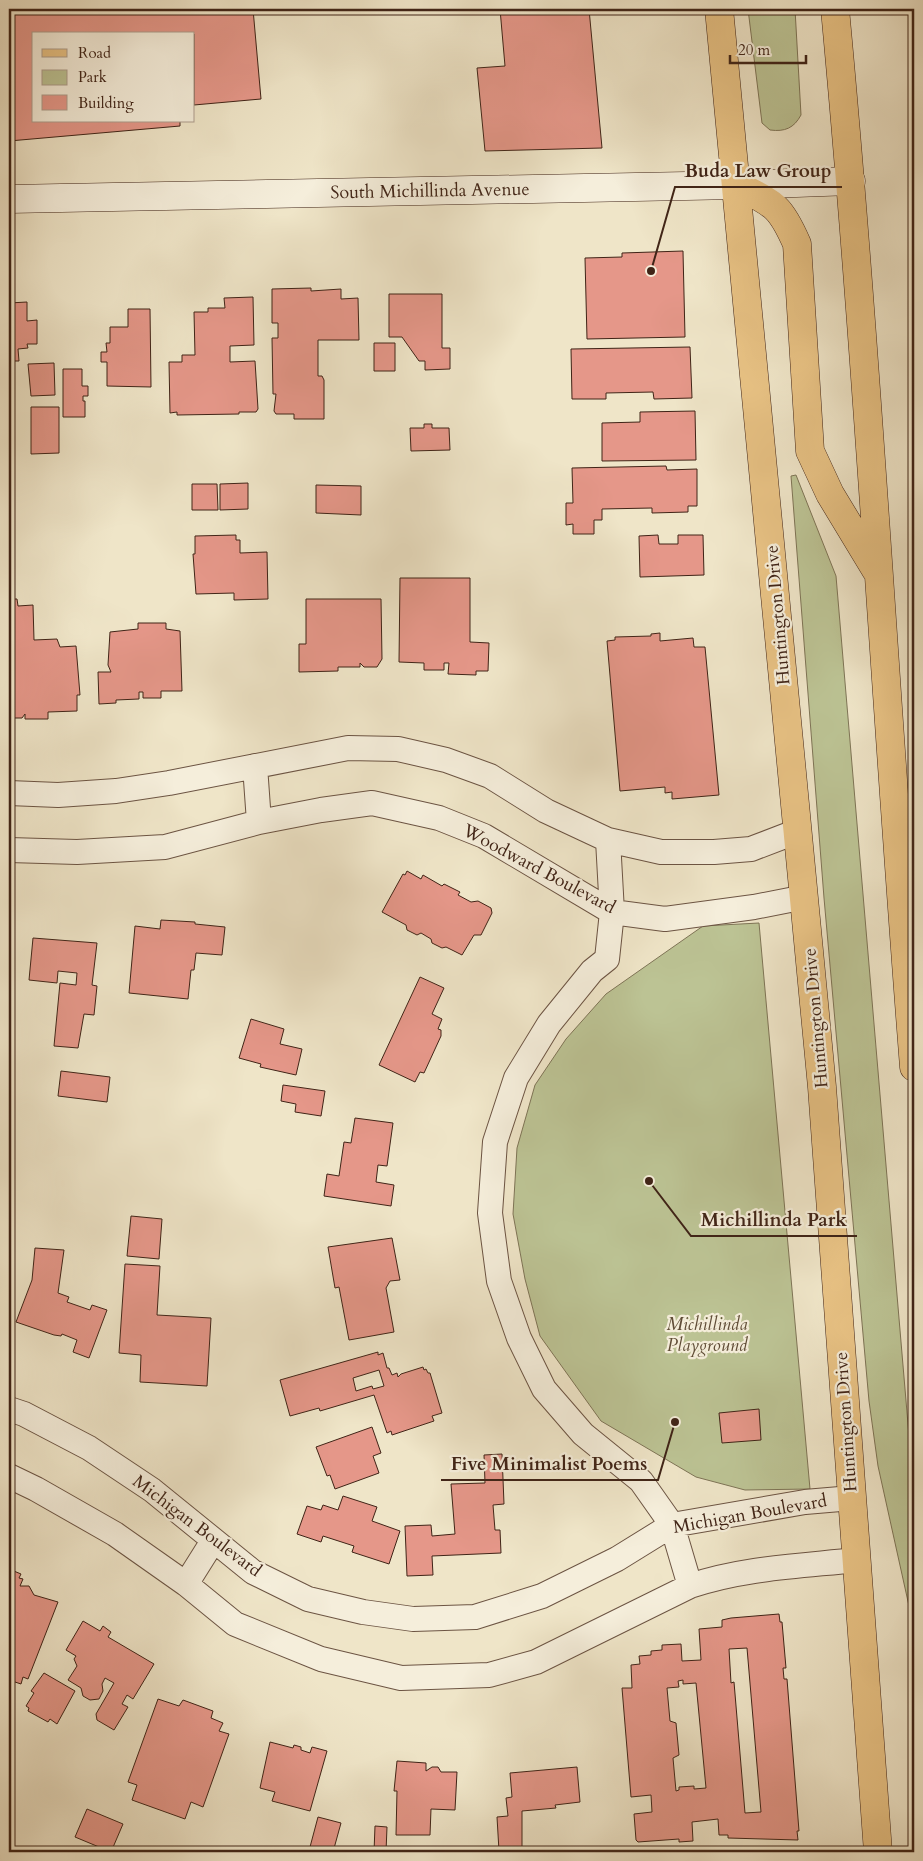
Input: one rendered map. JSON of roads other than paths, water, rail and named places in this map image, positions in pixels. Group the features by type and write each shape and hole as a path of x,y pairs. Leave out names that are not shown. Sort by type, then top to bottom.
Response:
{"main road":[{"name":"Huntington Drive","path":"719,9 822,1086 878,1852"},
{"path":"835,9 851,181 914,1067"},
{"name":"South Michillinda Avenue","path":"9,199 737,185 851,181"},
{"path":"737,185 771,203 785,217 797,244 810,451 830,494 878,573"}],"street":[{"path":"9,793 58,794 116,791 169,783 348,748 398,749 446,760 490,776 546,811 608,840 661,852 714,852 751,849 798,831"},
{"path":"255,766 258,822"},
{"name":"Woodward Boulevard","path":"9,850 77,852 166,847 258,822 372,803 439,818 484,836 612,912 665,919 754,907 805,897"},
{"path":"608,840 612,912 607,959 592,971 549,1024 516,1078 495,1142 490,1213 499,1281 519,1338 544,1389 582,1434 641,1481 672,1525 690,1586"},
{"name":"Michigan Boulevard","path":"9,1409 24,1414 89,1448 152,1490 253,1572 308,1599 363,1612 413,1619 474,1617 542,1596 617,1559 672,1525 805,1502 852,1498"},
{"path":"9,1476 36,1489 115,1534 186,1584 235,1624 322,1659 400,1678 489,1675 536,1662 690,1586 708,1580 760,1570 856,1560"},
{"path":"186,1584 213,1541"}],"place":[{"name":"Buda Law Group","path":"651,271"},
{"name":"Michillinda Park","path":"649,1181"},
{"name":"Five Minimalist Poems","path":"675,1422"}],"park label":[{"name":"Michillinda Playground","path":"707,1334"}]}
